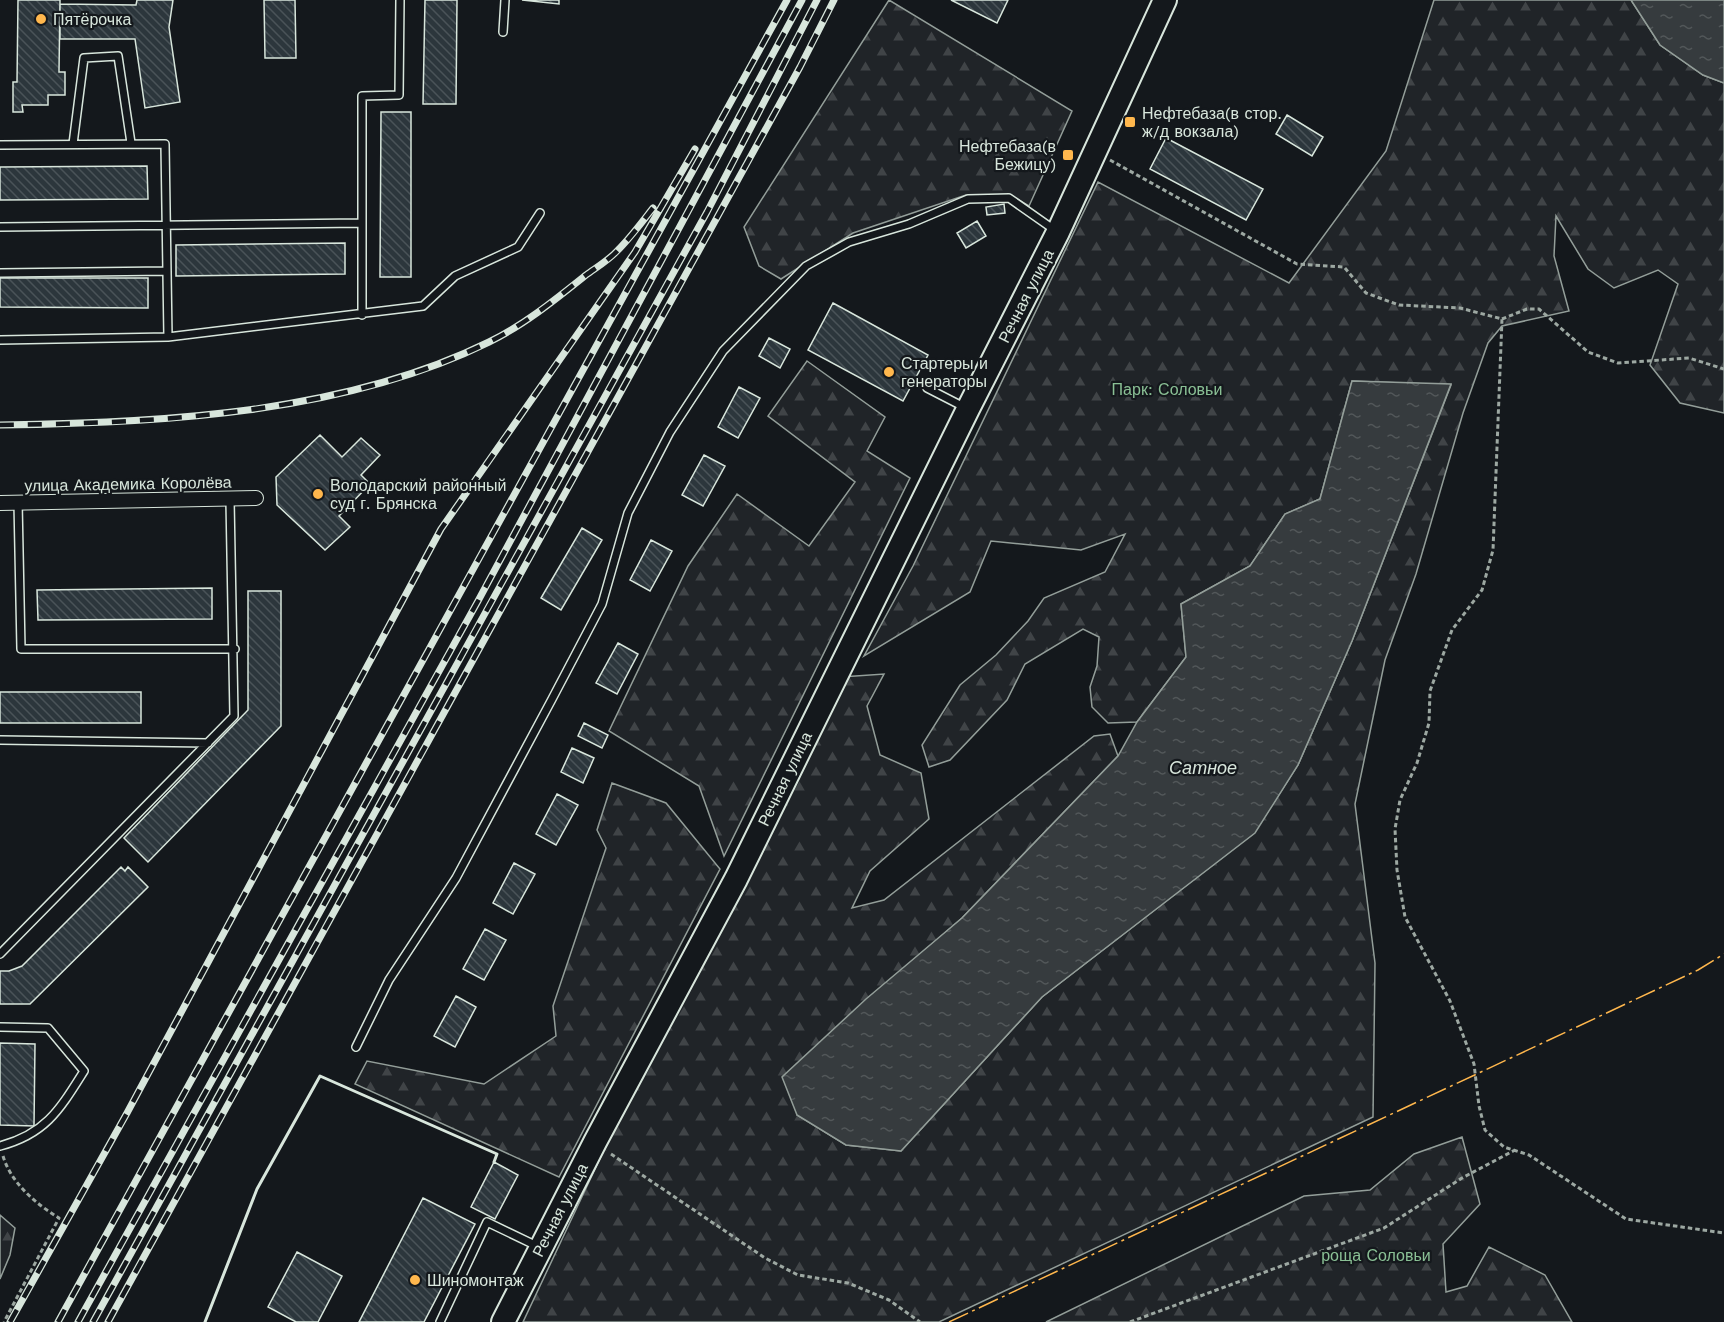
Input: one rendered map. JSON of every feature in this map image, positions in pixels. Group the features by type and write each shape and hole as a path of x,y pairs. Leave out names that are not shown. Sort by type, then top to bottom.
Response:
{"main road":[{"name":"Речная улица","path":"503,1322 594,1142 736,879 1058,232 1165,0"}],"street":[{"name":"улица Академика Королёва","path":"0,502 256,498"}],"lane":[{"path":"362,315 362,96 399,95 400,0"},
{"path":"503,32 505,0"},
{"path":"73,144 84,58 118,56 131,143"},
{"path":"0,145 165,144 168,337"},
{"name":"Речная улица","path":"356,1047 388,980 456,878 551,701 602,604 628,513 670,432 723,351 806,266 849,242 909,224 968,199 1009,198 1058,232"},
{"path":"0,340 168,337 423,306 455,276 518,247 540,213"},
{"path":"0,227 361,223"},
{"path":"0,273 167,271"},
{"path":"927,388 968,409"},
{"path":"0,954 234,716 235,649 231,500"},
{"path":"18,502 21,649 235,649"},
{"path":"0,740 208,743"},
{"path":"0,1027 48,1028 84,1071 63,1103 42,1128 24,1139 0,1146"},
{"path":"440,1322 487,1222 541,1248"}],"path":[{"path":"1096,152 1297,264 1344,267 1366,293 1399,304 1460,308 1502,320 1527,309 1539,309 1588,352 1618,363 1689,358 1724,369"},
{"path":"1502,320 1493,550 1482,590 1452,630 1430,691 1429,723 1417,763 1400,800 1395,829 1397,870 1405,917 1450,1001 1474,1064 1479,1106 1485,1130 1504,1147 1529,1155 1563,1175 1626,1219 1724,1233"},
{"path":"594,1142 765,1258 798,1275 848,1283 889,1300 921,1322"},
{"path":"0,1146 6,1165 36,1204 59,1218 4,1322"},
{"path":"1130,1322 1384,1228 1462,1178 1515,1150"}],"green space":[{"path":"889,0 1072,111 1029,206 1010,195 966,195 853,233 781,279 759,266 744,227"},
{"name":"Парк: Соловьи","path":"1434,0 1631,0 1660,45 1703,75 1724,83 1724,413 1680,403 1650,365 1678,284 1658,270 1614,288 1588,269 1556,216 1554,256 1569,311 1502,326 1488,343 1463,413 1416,574 1385,660 1355,804 1375,963 1373,1117 939,1322 523,1322 604,1150 841,677 884,674 867,706 880,755 921,773 929,819 870,871 852,908 884,900 1094,736 1110,734 1118,756 962,918 837,1027 797,1115 846,1145 901,1151 1042,997 1254,833 1298,765 1352,641 1451,385 1352,381 1320,499 1285,514 1250,566 1181,604 1186,657 1137,722 1108,723 1092,707 1090,687 1097,666 1099,637 1083,629 1025,664 1007,700 950,760 929,767 922,745 960,685 996,655 1028,621 1044,598 1105,572 1125,534 1081,550 991,541 970,592 864,656 913,566 1098,182 1289,283 1386,151"},
{"path":"807,361 885,417 867,451 910,478 724,856 699,786 609,731 688,566 737,494 809,546 855,482 768,416"},
{"path":"612,783 666,803 720,869 559,1177 355,1084 367,1061 484,1084 556,1036 553,1006 606,848 597,830"},
{"name":"роща Соловьи","path":"1462,1137 1480,1204 1443,1244 1446,1292 1467,1286 1489,1247 1545,1275 1572,1322 1046,1322 1304,1196 1370,1190 1414,1154"},
{"path":"0,1215 15,1228 10,1255 0,1279"}],"water":[{"path":"1631,0 1724,0 1724,83 1703,75 1660,45"},
{"name":"Сатное","path":"1352,381 1451,384 1352,641 1298,765 1255,833 1042,997 901,1151 846,1145 797,1115 782,1077 866,999 962,918 1118,756 1137,722 1186,657 1181,604 1250,566 1285,514 1320,499"}],"building":[{"path":"18,0 60,0 59,72 65,72 65,95 48,95 48,105 22,105 23,112 13,112 13,82 17,82"},
{"path":"137,0 173,0 169,27 180,102 145,108 135,39 60,39 60,4 136,5"},
{"path":"264,0 295,0 296,58 265,58"},
{"path":"425,0 457,0 456,104 423,104"},
{"path":"522,0 559,0 559,4"},
{"path":"951,0 1008,0 997,23"},
{"path":"381,112 411,112 411,277 380,277"},
{"path":"1287,115 1323,137 1312,156 1276,134"},
{"path":"1166,138 1263,189 1246,220 1150,169"},
{"path":"147,166 148,199 0,200 0,167"},
{"path":"1004,204 1005,213 987,215 986,207"},
{"path":"977,221 986,236 966,248 957,233"},
{"path":"345,243 345,274 176,276 176,245"},
{"path":"0,278 148,278 148,308 0,307"},
{"path":"833,303 928,355 903,401 808,350"},
{"path":"769,338 790,349 780,368 759,356"},
{"path":"739,387 760,398 738,438 718,427"},
{"name":"Володарский районный суд г. Брянска","path":"320,435 342,457 361,438 380,455 361,475 370,484 339,516 350,527 325,550 277,505 276,477"},
{"path":"704,455 725,466 703,506 682,495"},
{"path":"582,528 602,540 561,610 541,598"},
{"path":"651,540 672,551 650,591 630,580"},
{"path":"212,588 212,619 38,620 37,590"},
{"path":"248,591 281,591 281,726 148,862 124,838 248,710"},
{"path":"618,643 638,654 617,694 596,683"},
{"path":"0,692 141,692 141,723 0,723"},
{"path":"584,723 608,735 602,748 578,736"},
{"path":"572,748 594,758 583,783 561,772"},
{"path":"557,794 578,805 556,845 536,834"},
{"path":"514,863 535,874 513,914 493,903"},
{"path":"121,867 125,871 128,867 148,887 30,1004 0,1004 0,971 9,971 22,966"},
{"path":"485,929 506,940 484,980 463,969"},
{"path":"456,996 476,1007 455,1047 434,1036"},
{"path":"0,1043 35,1044 34,1126 0,1125"},
{"path":"494,1162 518,1175 495,1219 471,1207"},
{"path":"423,1198 475,1224 424,1322 359,1322"},
{"path":"297,1252 342,1276 318,1322 296,1322 268,1307"}],"railway":[{"path":"58,1322 787,0"},
{"path":"78,1322 478,601 802,0"},
{"path":"93,1322 707,212 817,0"},
{"path":"108,1322 800,67 834,0"},
{"path":"10,1322 127,1113 441,529 635,252 695,149"},
{"path":"0,425 123,421 250,410 374,385 433,366 489,342 515,328 539,311 614,254 653,208"}],"wall":[{"path":"205,1322 257,1189 320,1076 497,1154 494,1162"}],"power":[{"path":"949,1322 1698,970 1724,954"}],"place":[{"name":"Пятёрочка","path":"41,19"},
{"name":"Нефтебаза(в стор. ж/д вокзала)","path":"1130,122"},
{"name":"Нефтебаза(в Бежицу)","path":"1068,155"},
{"name":"Стартеры и генераторы","path":"889,372"},
{"name":"Володарский районный суд г. Брянска","path":"318,494"},
{"name":"Шиномонтаж","path":"415,1280"}]}
